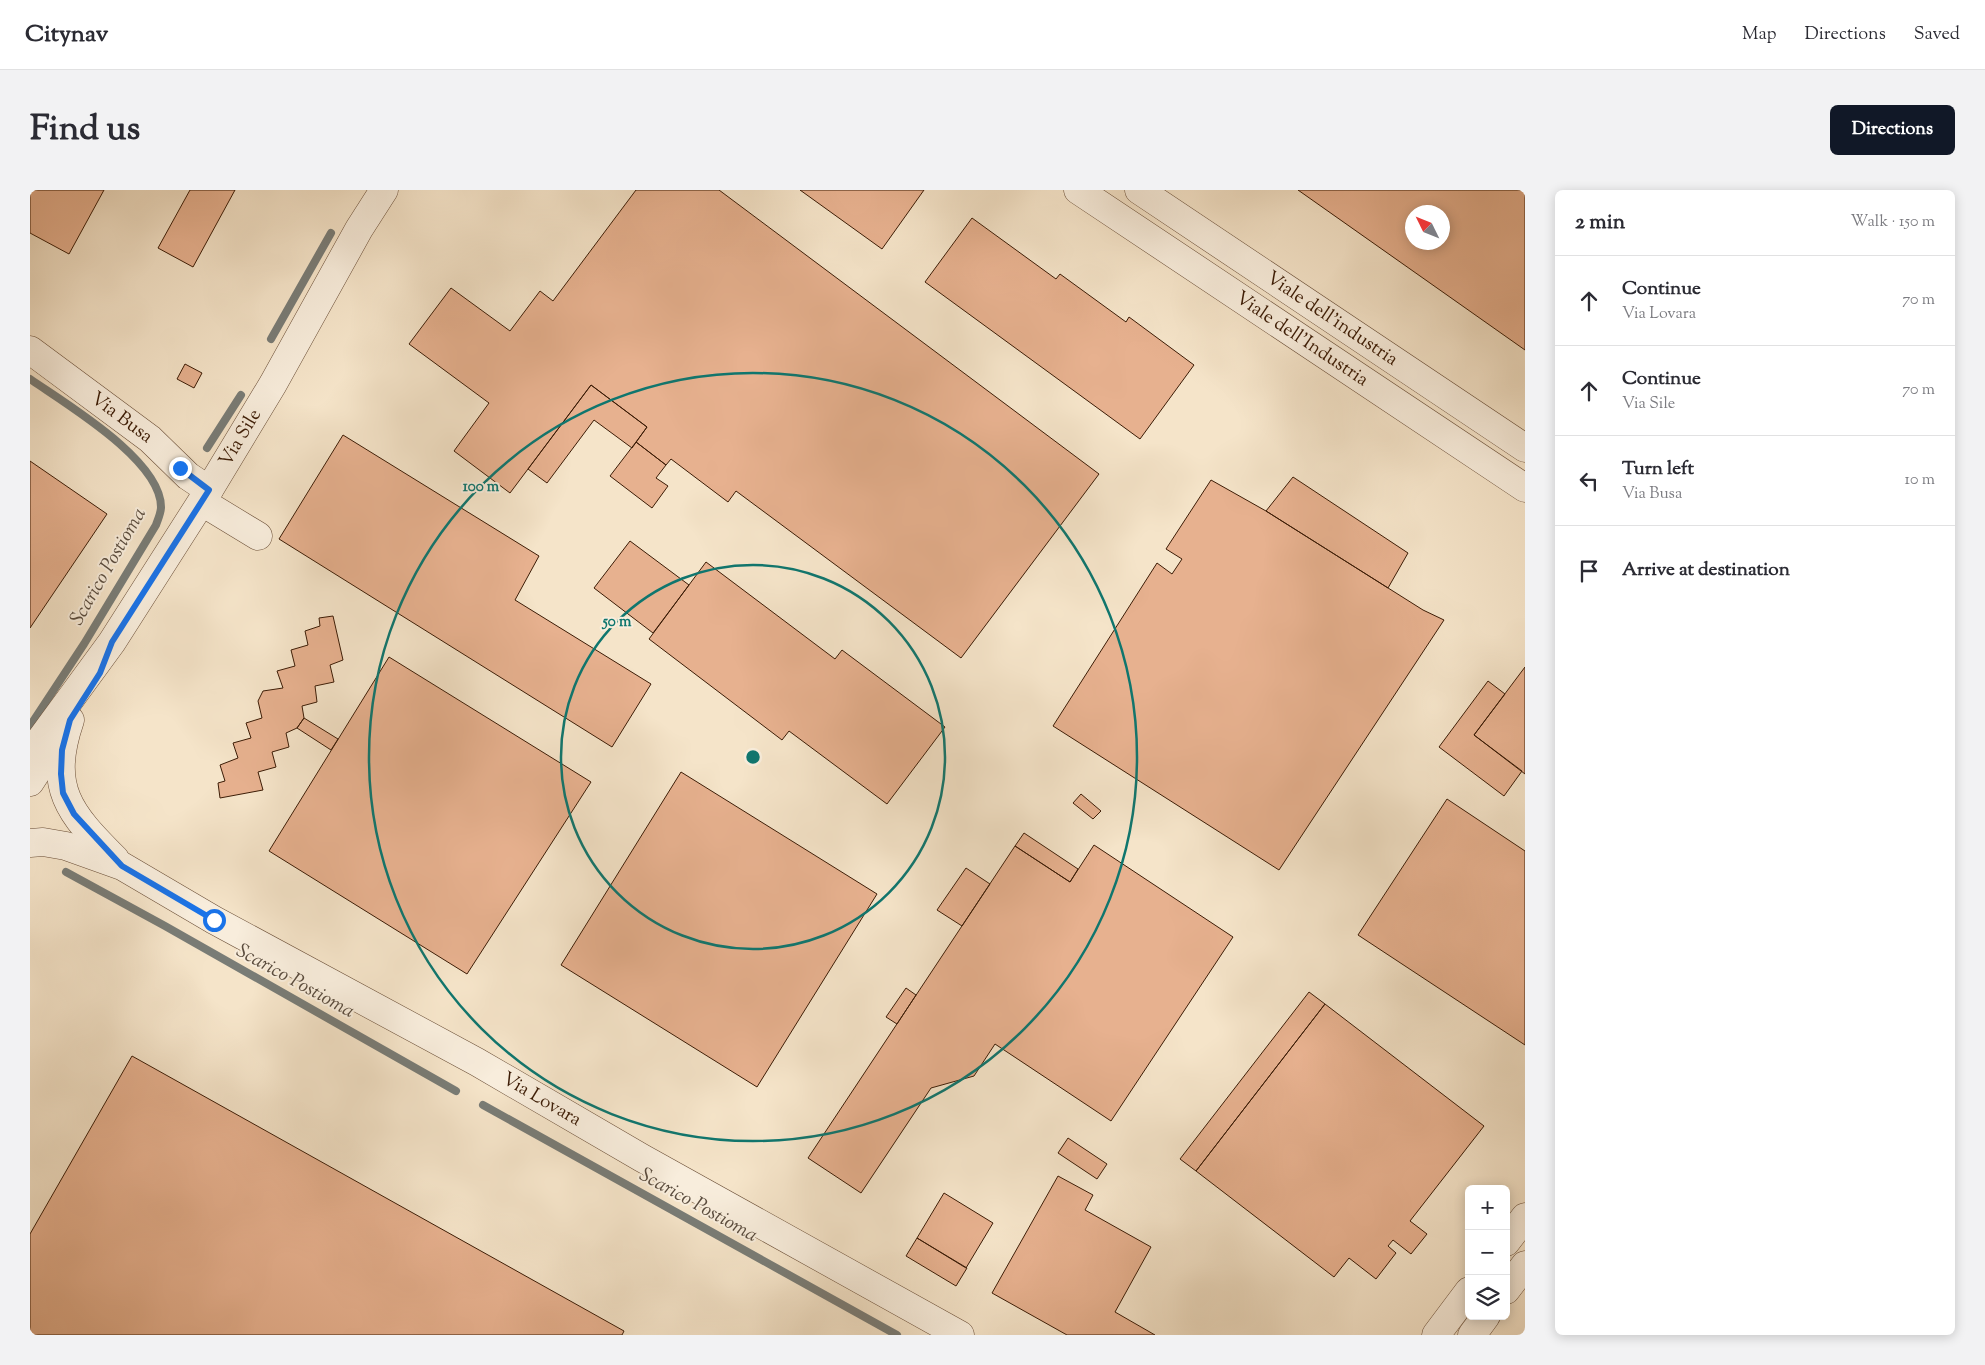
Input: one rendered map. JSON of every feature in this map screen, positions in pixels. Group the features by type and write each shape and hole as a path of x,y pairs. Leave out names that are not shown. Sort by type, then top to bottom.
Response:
{"street":[{"name":"Via Sile","path":"359,229 371,190"},
{"name":"Via Sile","path":"30,754 112,642 206,496 274,384 359,229 384,190"},
{"name":"Viale dell'Industria","path":"1078,190 1525,488"},
{"name":"Viale dell'industria","path":"1139,190 1525,448"},
{"name":"Via Busa","path":"30,350 150,439 206,496 258,536"},
{"name":"Via Sile","path":"30,782 100,673 112,642"},
{"name":"Via Lovara","path":"70,720 62,750 63,793 74,814 89,833 122,866"},
{"name":"Via Lovara","path":"30,843 43,842 66,846 122,866 214,920 477,1062 642,1158 957,1334"},
{"path":"1510,1237 1525,1217"},
{"path":"1510,1285 1525,1265"},
{"path":"1436,1335 1465,1296"},
{"path":"1472,1335 1483,1320"}],"building":[{"path":"30,190 104,190 69,254 30,233"},
{"path":"190,190 235,190 193,267 158,248"},
{"path":"636,190 719,190 1099,474 961,658 736,491 728,502 671,459 666,465 636,442 647,427 591,385 510,493 454,451 489,403 409,344 451,288 510,331 540,291 553,301"},
{"path":"800,190 924,190 882,249"},
{"path":"1298,190 1525,190 1525,350"},
{"path":"972,218 1056,279 1060,274 1126,322 1129,317 1194,365 1140,439 925,282"},
{"path":"185,364 202,373 194,388 177,379"},
{"path":"591,385 647,427 632,448 594,420 547,483 528,469"},
{"path":"343,435 539,556 515,600 651,684 612,747 279,539"},
{"path":"636,442 666,465 656,478 668,486 652,508 610,476"},
{"path":"30,461 107,514 30,628"},
{"path":"1293,477 1408,553 1388,588 1266,511"},
{"path":"1211,480 1266,511 1423,610 1444,620 1279,870 1053,726 1157,563 1172,574 1182,559 1166,549"},
{"path":"630,541 689,585 653,633 594,588"},
{"path":"706,562 835,659 842,650 945,727 887,804 789,731 782,740 649,639"},
{"path":"333,616 343,660 330,665 334,682 315,686 317,702 302,706 304,718 297,728 286,733 289,747 272,752 276,767 258,772 263,790 220,798 218,783 225,781 220,765 238,758 233,743 251,738 246,723 262,718 258,701 263,691 283,688 277,671 295,666 291,650 308,645 305,631 320,626 319,618"},
{"path":"389,657 591,782 467,974 269,851"},
{"path":"1525,667 1525,774 1474,735"},
{"path":"1488,681 1505,694 1474,735 1522,771 1504,796 1439,747"},
{"path":"304,718 338,739 331,750 297,728"},
{"path":"681,772 877,894 757,1087 561,965"},
{"path":"1081,794 1101,811 1093,819 1073,803"},
{"path":"1447,799 1525,851 1525,1045 1358,935"},
{"path":"1024,833 1078,869 1070,882 1015,846"},
{"path":"1094,845 1233,937 1111,1121 995,1044 974,1076 931,1088 861,1193 808,1158 1015,846 1070,882"},
{"path":"966,868 990,884 962,926 937,910"},
{"path":"906,988 916,995 897,1024 886,1017"},
{"path":"1309,992 1325,1004 1196,1171 1180,1159"},
{"path":"1325,1004 1484,1126 1410,1221 1427,1234 1411,1254 1393,1240 1388,1246 1396,1253 1376,1279 1349,1258 1334,1277 1196,1171"},
{"path":"132,1056 624,1331 622,1335 30,1335 30,1234"},
{"path":"1068,1138 1107,1164 1097,1179 1058,1153"},
{"path":"1058,1176 1093,1195 1085,1210 1151,1247 1115,1312 1155,1335 1067,1335 992,1293"},
{"path":"944,1193 993,1223 966,1268 917,1238"},
{"path":"917,1238 967,1268 956,1286 906,1256"}],"waterway":[{"path":"271,339 331,233"},
{"name":"Scarico Postioma","path":"30,379 87,418 129,452 146,471 157,489 161,507 156,525 84,644 30,726"},
{"path":"207,448 241,395"},
{"name":"Scarico Postioma","path":"66,872 456,1091"},
{"name":"Scarico Postioma","path":"483,1105 897,1335"}],"route":[{"path":"180,468 195,482 209,490 112,642 100,673 70,720 62,750 61,774 63,793 74,814 89,833 122,866 214,920"}]}
